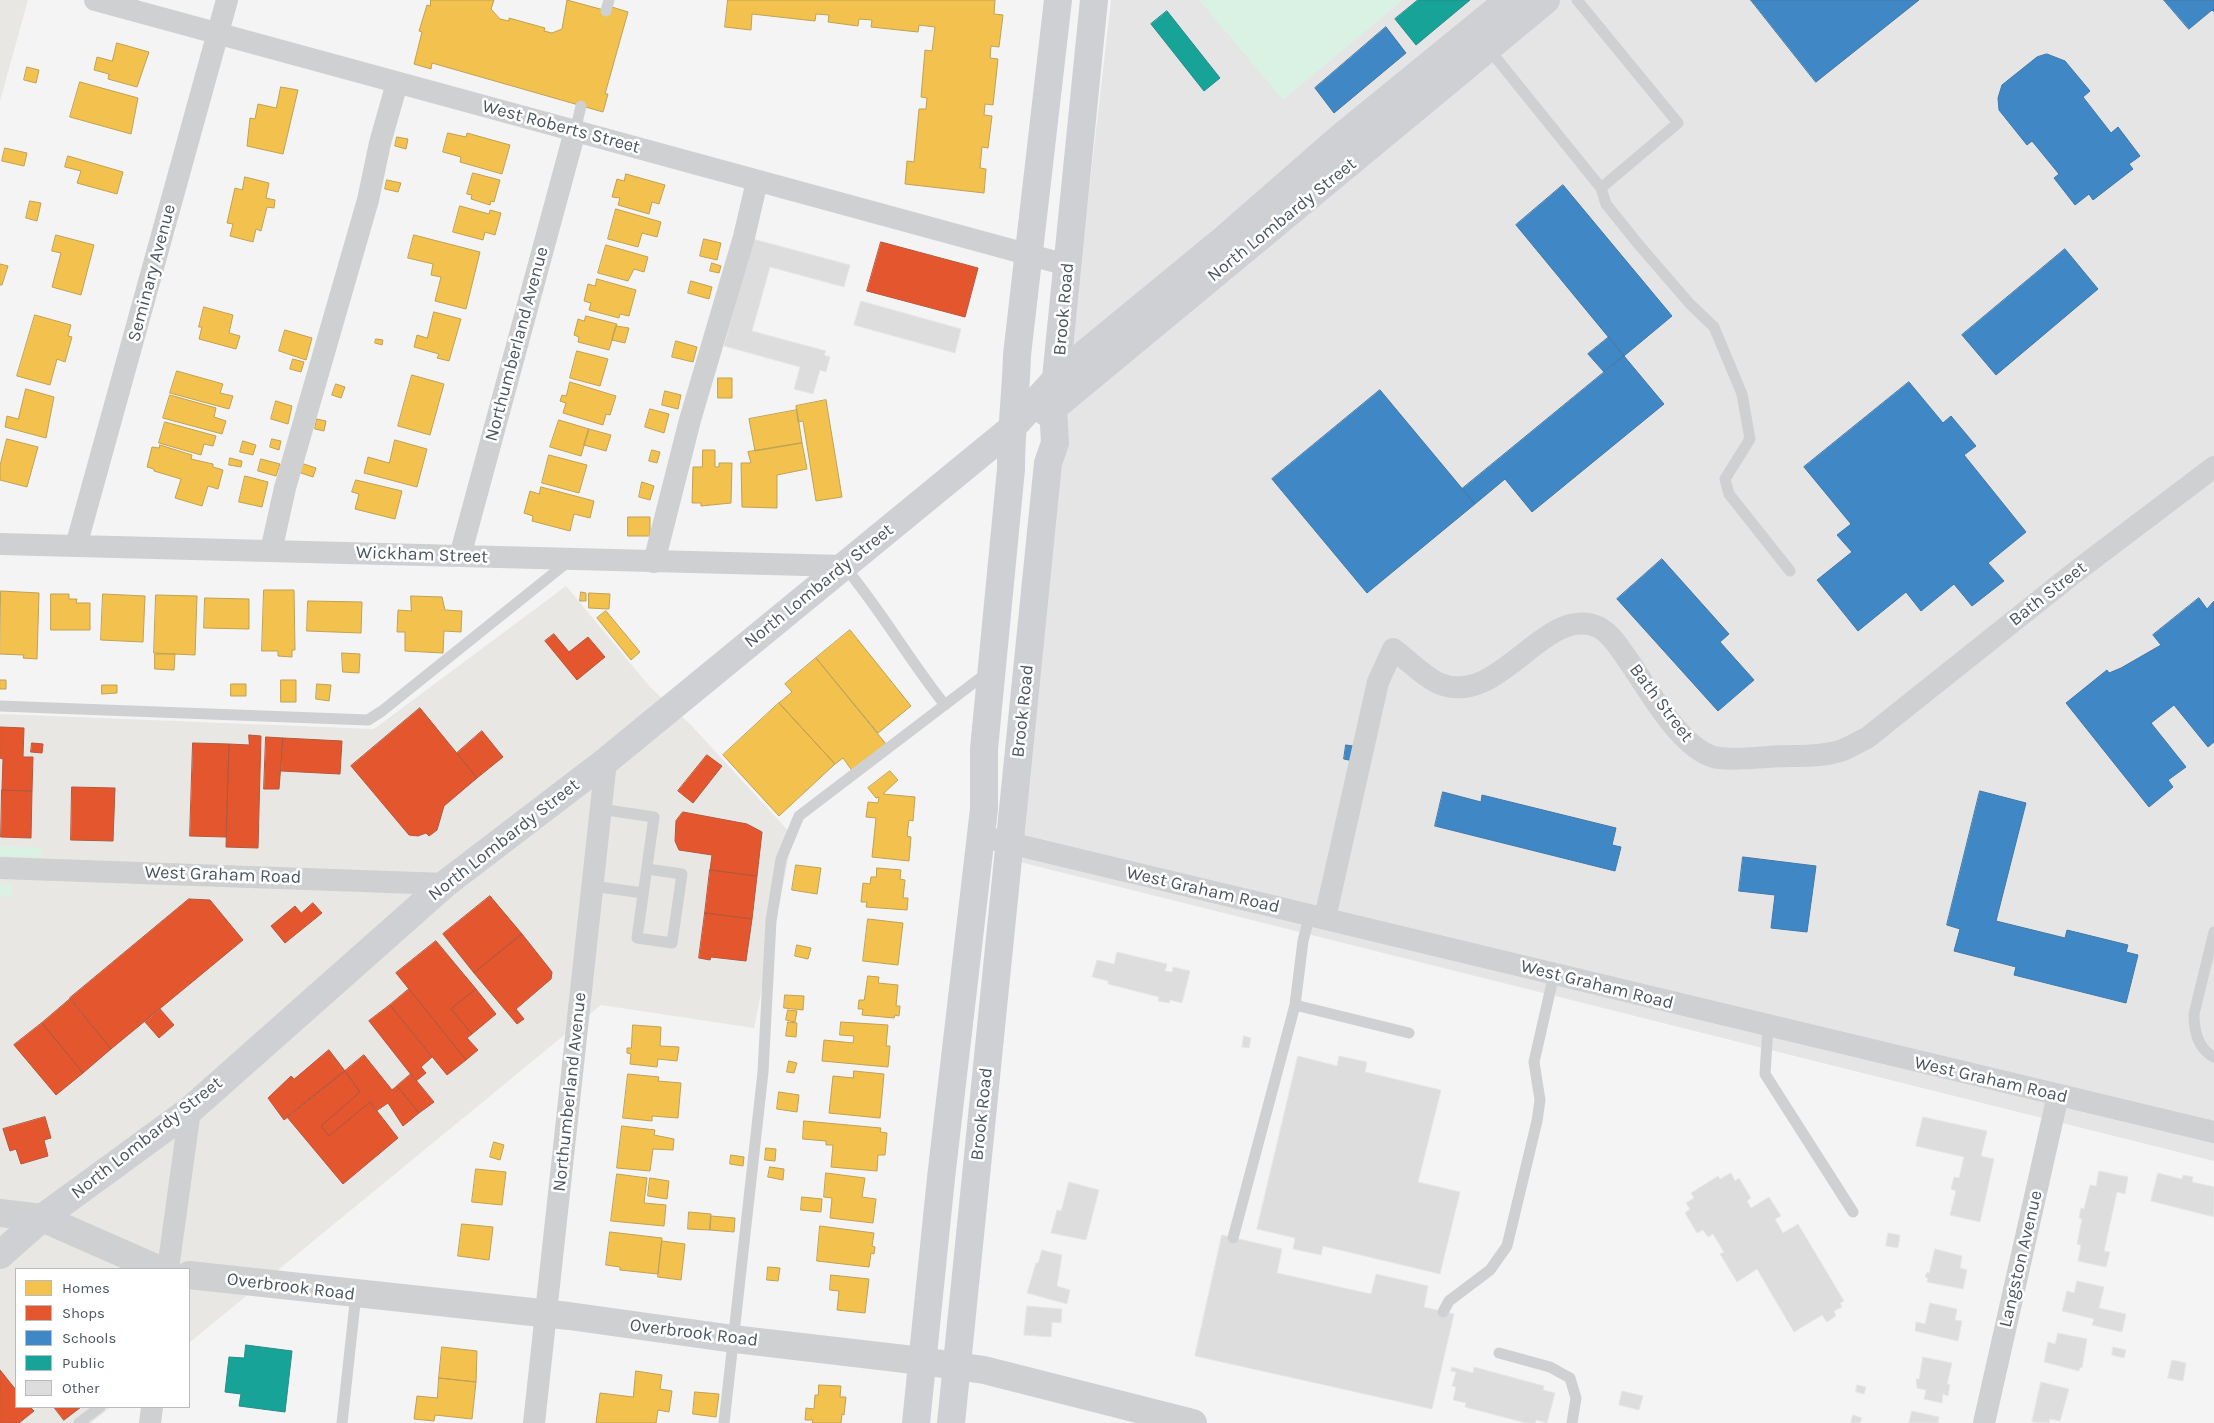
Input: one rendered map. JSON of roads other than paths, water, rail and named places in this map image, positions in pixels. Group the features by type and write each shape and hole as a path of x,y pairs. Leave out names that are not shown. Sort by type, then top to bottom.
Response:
{"main road":[{"name":"Brook Road","path":"916,1423 941,1178 984,809 984,749 1012,469 1011,429 1027,254 1058,0"},
{"name":"Brook Road","path":"951,1423 1048,463 1055,443 1053,408 1094,0"},
{"name":"North Lombardy Street","path":"0,1255 42,1218 190,1110 445,884 606,761 1011,429 1056,379 1223,240 1341,137 1509,0"},
{"name":"North Lombardy Street","path":"1011,429 1053,408 1546,0"}],"street":[{"name":"West Roberts Street","path":"95,0 1067,265"},
{"name":"Seminary Avenue","path":"76,546 227,0"},
{"path":"271,551 284,488 368,200 380,143 398,83"},
{"name":"Northumberland Avenue","path":"460,556 574,131"},
{"path":"654,562 690,420 744,237 757,181"},
{"name":"Bath Street","path":"1317,916 1378,682 1393,649 1438,682 1452,686 1471,686 1493,676 1548,635 1576,625 1598,627 1618,645 1679,732 1693,746 1708,755 1733,759 1840,751 1867,738 2074,573 2214,467"},
{"name":"Wickham Street","path":"0,544 844,566"},
{"name":"Northumberland Avenue","path":"534,1423 606,761"},
{"name":"West Graham Road","path":"980,836 2214,1132"},
{"name":"West Graham Road","path":"0,868 445,884"},
{"name":"Langston Avenue","path":"1984,1423 2058,1095"},
{"path":"168,1268 190,1110"},
{"path":"0,1213 42,1218 156,1268"},
{"name":"Overbrook Road","path":"190,1275 546,1314 957,1366 984,1370 1155,1418 1193,1423"},
{"path":"150,1423 152,1408"}],"lane":[{"path":"1577,0 1678,123 1601,188"},
{"path":"1488,48 1601,188 1606,204 1639,245 1690,304 1714,327 1742,394 1750,439 1725,479 1729,494 1790,571"},
{"path":"574,131 582,106"},
{"path":"0,706 368,720 382,712 571,560"},
{"path":"844,566 897,635 922,676 945,705"},
{"path":"724,1423 764,1072 770,921 781,859 799,816 991,670"},
{"path":"600,809 654,817 637,938 672,943 682,874 647,869"},
{"path":"592,886 644,893"},
{"path":"1233,1238 1295,1006 1303,941 1317,916"},
{"path":"2214,932 2194,1014 2194,1027 2206,1053 2214,1057"},
{"path":"1443,1312 1449,1301 1490,1270 1507,1246 1537,1121 1540,1100 1534,1062 1554,974"},
{"path":"1295,1006 1409,1032"},
{"path":"1768,1026 1765,1074 1853,1212"},
{"path":"342,1423 356,1294"},
{"path":"1499,1354 1550,1366 1570,1378 1576,1398 1572,1423"},
{"path":"79,1423 99,1408"}]}
